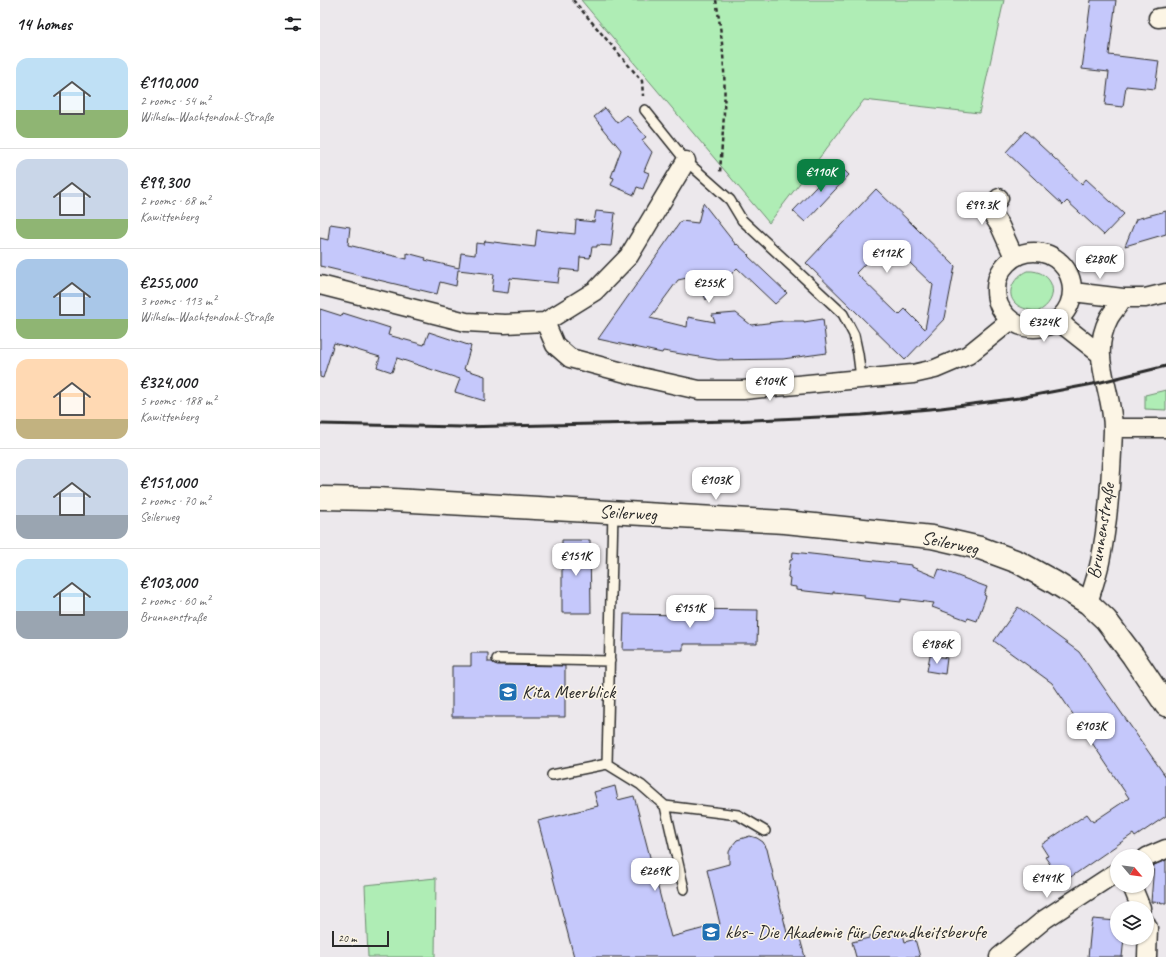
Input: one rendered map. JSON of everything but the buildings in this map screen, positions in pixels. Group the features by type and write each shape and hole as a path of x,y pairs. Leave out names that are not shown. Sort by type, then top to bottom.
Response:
{"street":[{"path":"320,285 466,322 505,324 545,322 595,291 629,256 686,161"},
{"path":"999,198 990,211 1000,226 1014,257"},
{"path":"1027,252 1042,252 1062,263 1070,275 1073,292 1071,303 1060,321 1051,326 1040,329 1022,327 1010,321 999,308 996,295 998,276 1004,266 1014,257 1027,252"},
{"path":"1073,292 1123,298 1145,298 1166,293"},
{"name":"Brunnenstraße","path":"1123,298 1109,318 1102,337 1100,354 1111,403 1113,430 1108,515 1100,563 1088,603 1106,620 1133,656 1166,705"},
{"path":"545,322 555,345 570,358 641,377 698,390 743,390 913,374 935,369 968,355 1010,321"},
{"path":"1060,321 1100,354"},
{"path":"1113,430 1122,428 1166,428"},
{"name":"Seilerweg","path":"320,498 376,499 785,522 932,537 980,548 1018,562 1088,603"},
{"path":"1154,854 1166,849"},
{"path":"999,957 1045,919 1110,877"},
{"path":"1147,945 1147,957"}],"lane":[{"path":"645,110 686,161 730,200 742,220 843,314 854,335 861,378"},
{"path":"607,764 613,512"},
{"path":"497,659 610,661"},
{"path":"552,775 607,764 641,785 665,806 738,815 765,831"},
{"path":"665,806 684,889"}],"path":[{"path":"573,0 642,81 645,110"},
{"path":"716,0 722,37 724,72 724,122 718,188"}],"green space":[{"path":"581,0 1004,0 979,113 864,100 769,223"},
{"path":"1027,271 1044,275 1052,286 1050,300 1045,307 1037,312 1018,306 1011,295 1012,285 1023,273"},
{"path":"1166,390 1166,410 1145,409 1145,395"},
{"path":"436,878 435,957 368,957 365,885"}],"railway":[{"path":"320,424 460,427 733,421 862,415 941,408 1019,398 1093,384 1166,366"}],"place":[{"name":"Kita Meerblick","path":"508,692"},
{"name":"kbs- Die Akademie für Gesundheitsberufe","path":"711,932"}]}
